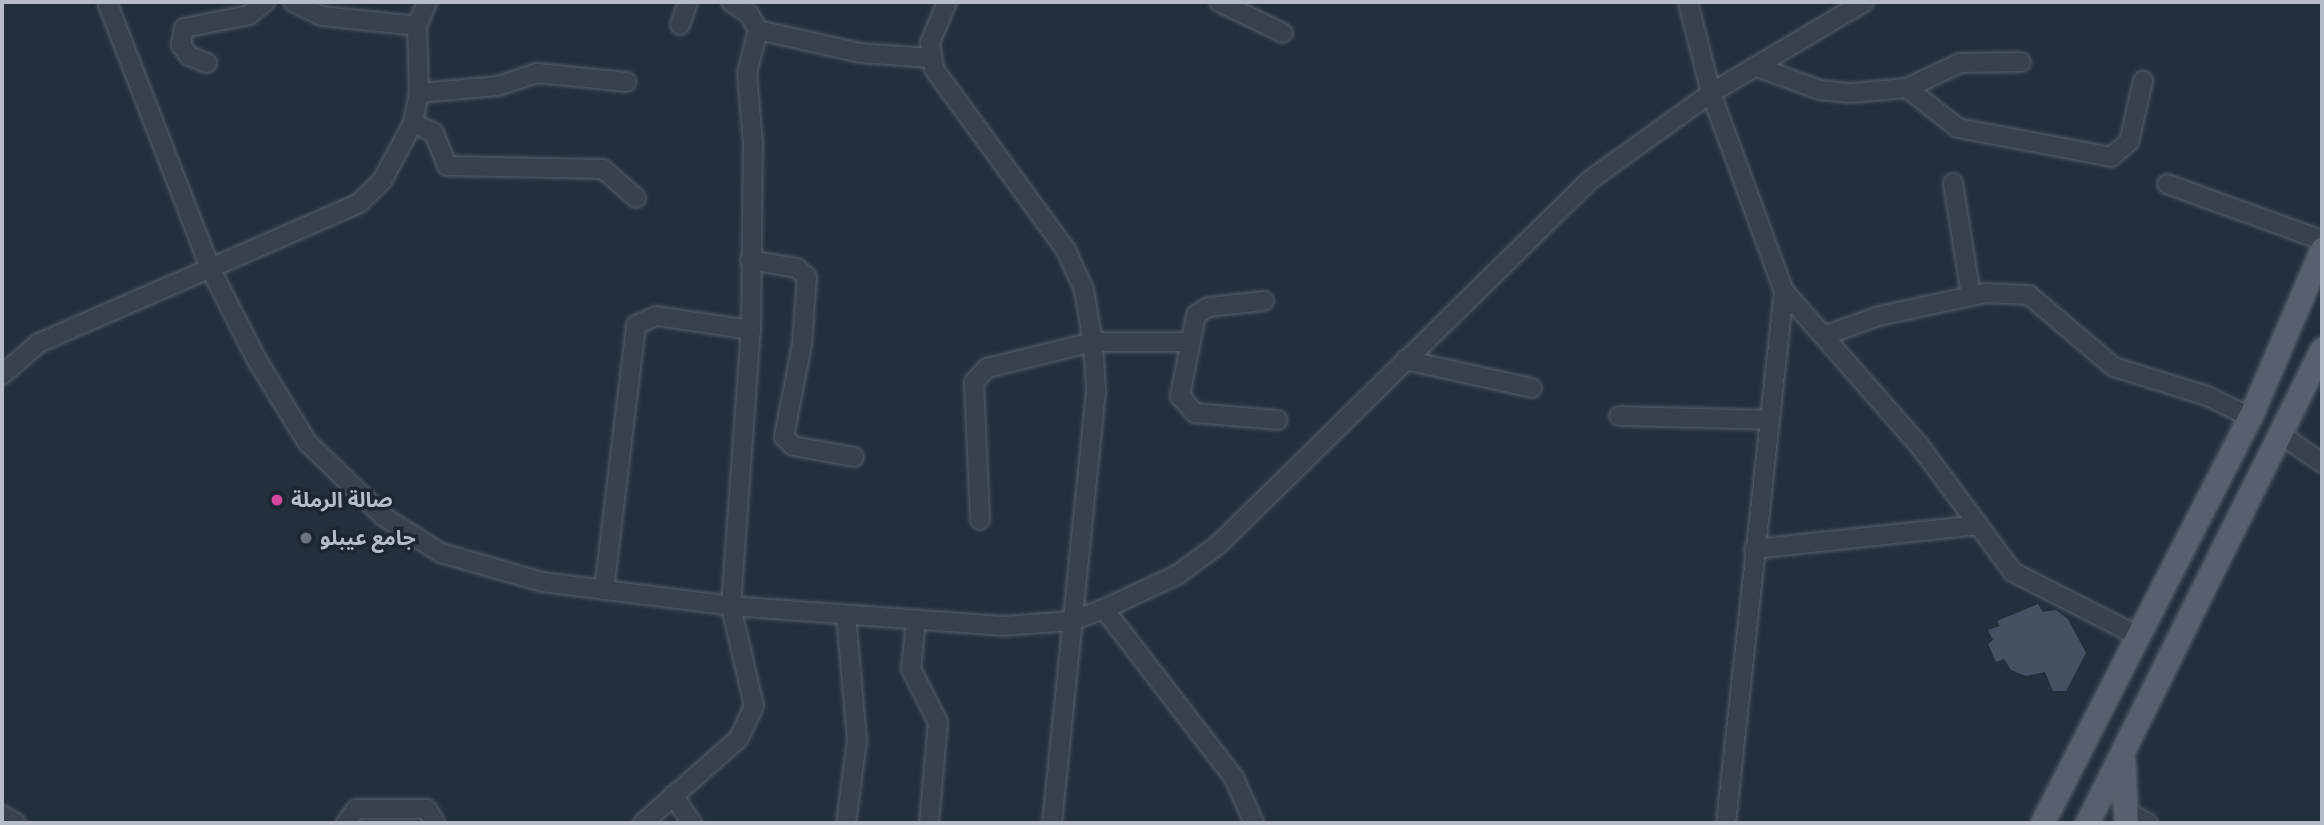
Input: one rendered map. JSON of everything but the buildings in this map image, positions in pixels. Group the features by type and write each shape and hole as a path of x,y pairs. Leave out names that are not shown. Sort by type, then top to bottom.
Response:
{"main road":[{"path":"2050,819 2138,636 2250,417 2322,249"},
{"path":"2087,823 2123,759 2283,436 2322,349"},
{"path":"2123,759 2126,817"}],"street":[{"path":"107,2 210,268 307,442 384,517 441,553 509,575 731,606 1003,626 1071,621 1104,609 1177,575 1219,544 1590,180 1711,93 1864,2"},
{"path":"207,63 189,57 181,45 184,28 249,15 265,2"},
{"path":"293,2 322,16 417,26"},
{"path":"2,375 39,343 359,203 382,181 413,123 419,93 417,26 427,2"},
{"path":"680,25 688,2"},
{"path":"643,823 750,724 754,706 731,606 751,330 753,143 747,73 758,30 749,14 731,2"},
{"path":"947,2 930,43 930,58 1066,250 1084,290 1093,342 1096,390 1052,823"},
{"path":"1219,2 1283,33"},
{"path":"1688,2 1711,93 1784,291 1826,335 2023,582 2084,605 2138,636"},
{"path":"758,30 879,56 930,58"},
{"path":"1756,67 1820,90 1907,88 1960,63 2021,62"},
{"path":"419,93 498,86 537,73 627,82"},
{"path":"1907,88 1958,128 2111,157 2129,142 2143,81"},
{"path":"413,123 433,133 447,166 603,169 636,198"},
{"path":"1953,183 1971,295"},
{"path":"2167,184 2322,240"},
{"path":"750,260 797,268 807,277 802,344 784,437 793,446 854,457"},
{"path":"1726,823 1767,420 1784,291"},
{"path":"1826,335 1880,316 1971,295 2029,295 2114,367 2207,396 2250,417"},
{"path":"1264,301 1202,309 1189,342 1180,396 1188,410 1278,420"},
{"path":"604,590 636,325 656,316 751,330"},
{"path":"980,520 974,382 1000,363 1093,342 1189,342"},
{"path":"1405,360 1532,388"},
{"path":"1619,416 1767,420"},
{"path":"2283,436 2322,463"},
{"path":"1754,549 1977,525"},
{"path":"1104,609 1234,778 1254,823"},
{"path":"846,615 857,740 846,823"},
{"path":"916,621 911,669 937,722 929,823"},
{"path":"673,795 692,823"},
{"path":"346,823 356,809 427,809 435,823"},
{"path":"2,815 16,823"},
{"path":"2126,817 2148,823"}],"place":[{"name":"صالة الرملة","path":"277,500"},
{"name":"جامع عيبلو","path":"306,538"}]}
